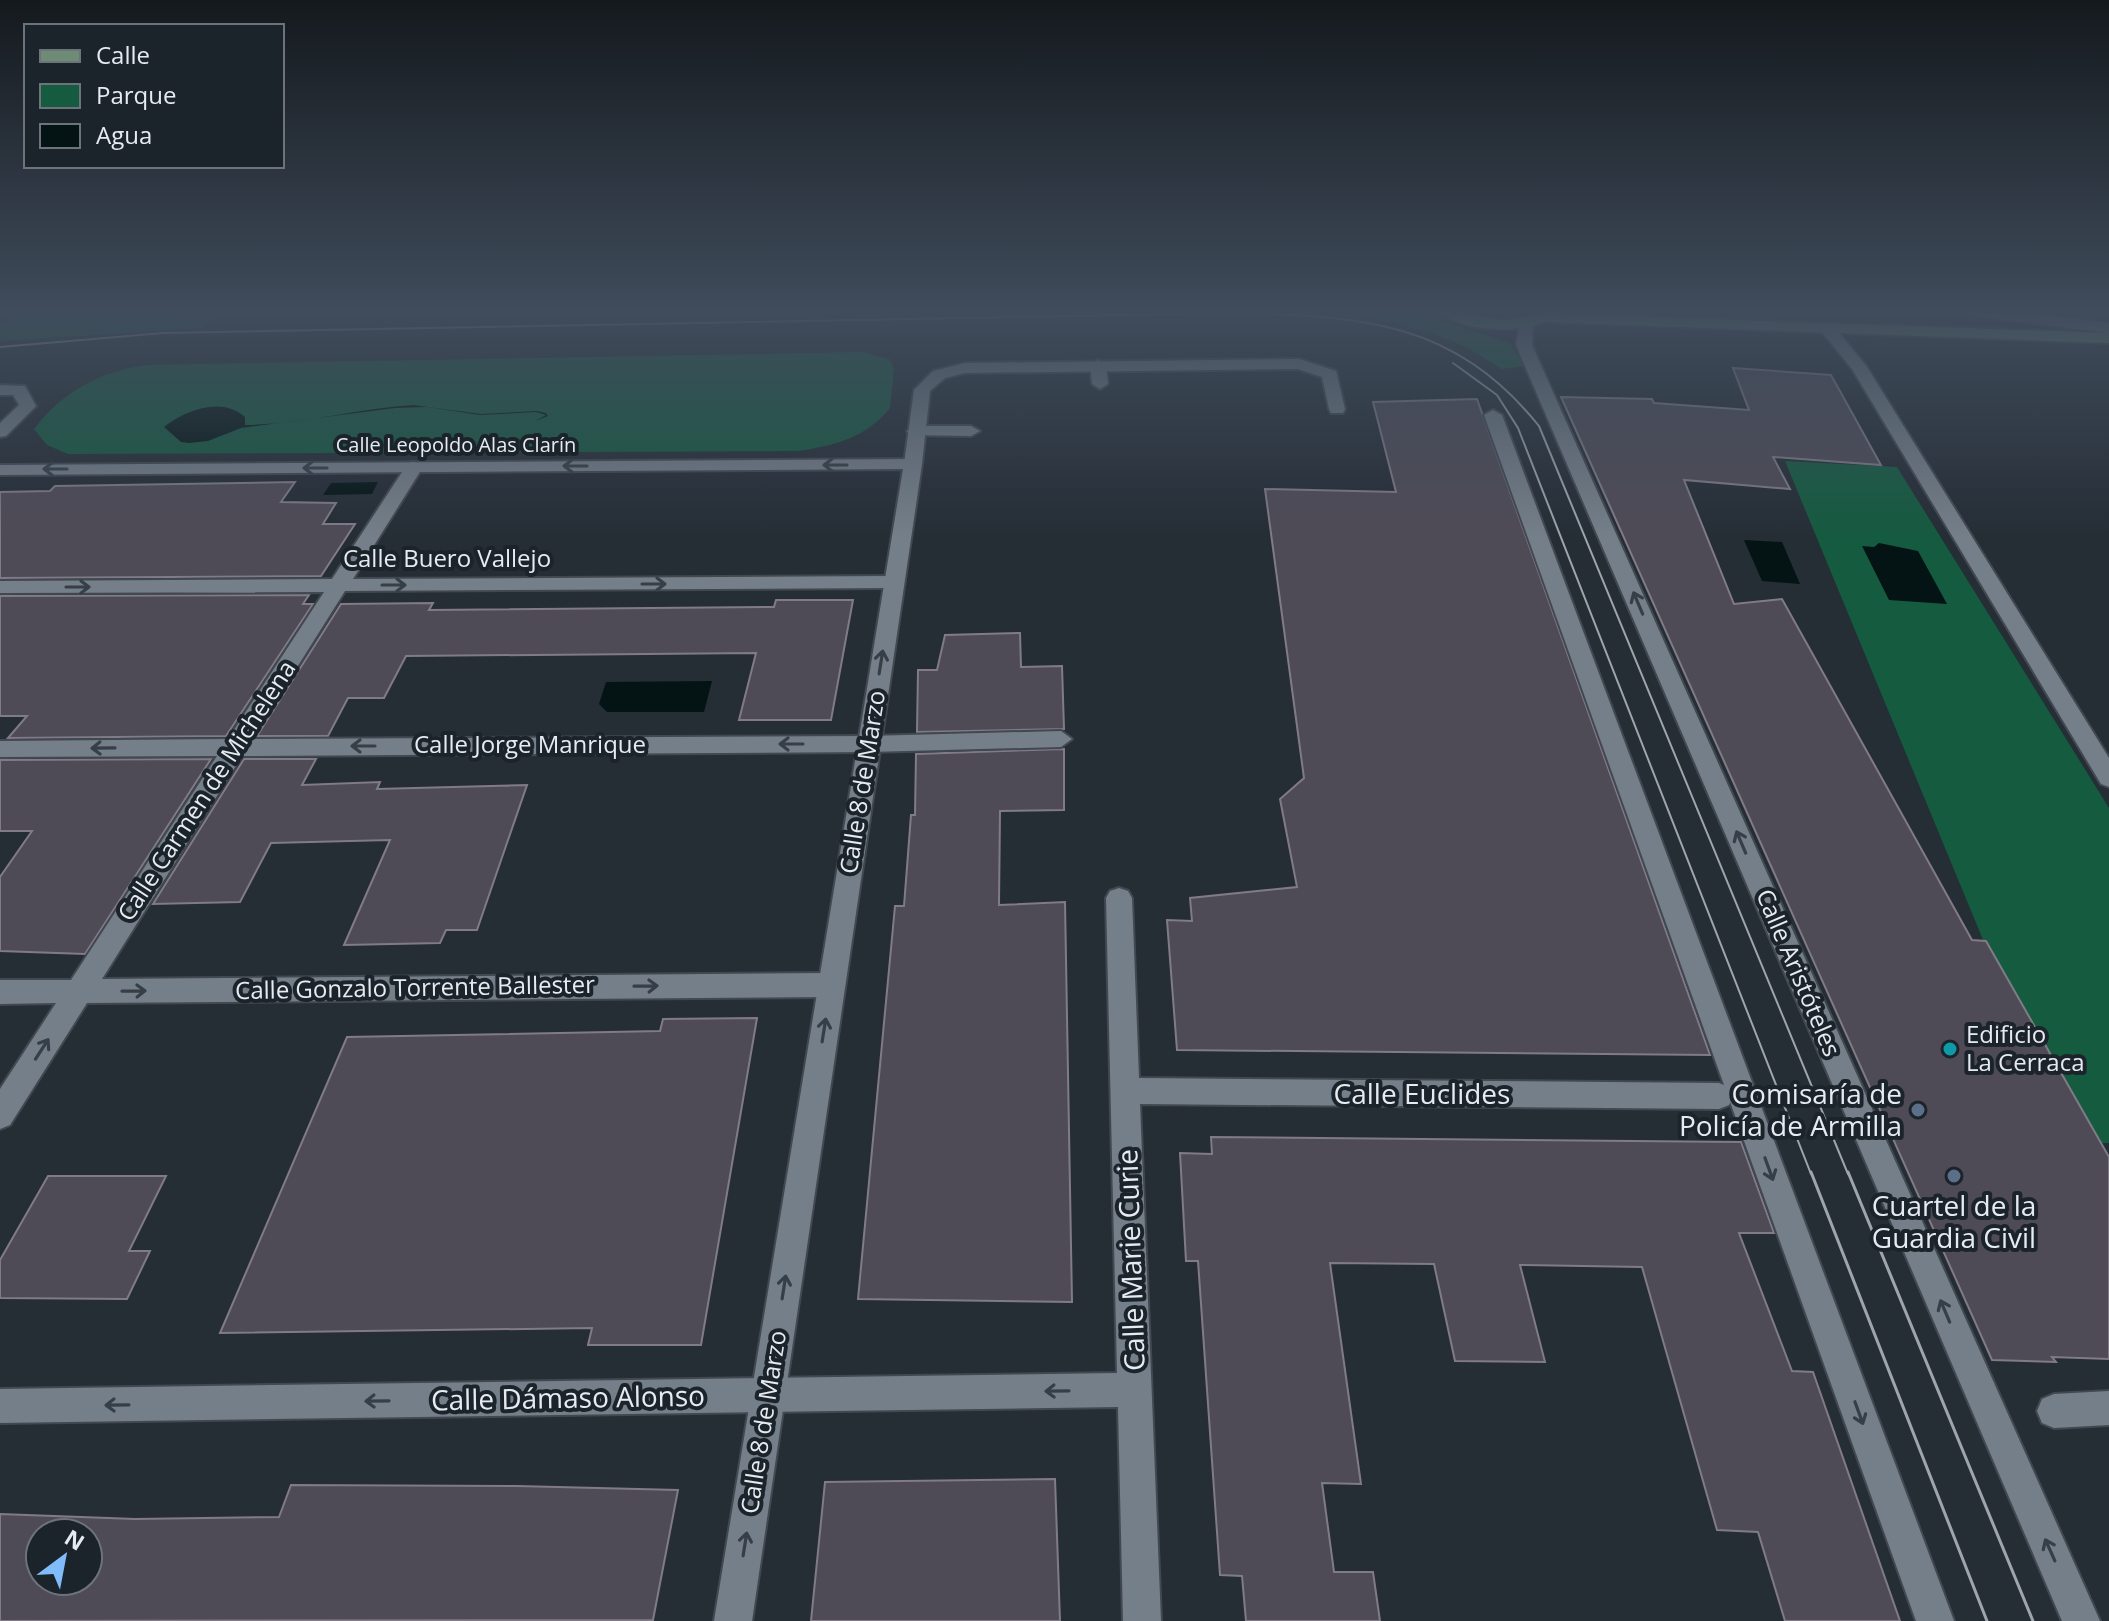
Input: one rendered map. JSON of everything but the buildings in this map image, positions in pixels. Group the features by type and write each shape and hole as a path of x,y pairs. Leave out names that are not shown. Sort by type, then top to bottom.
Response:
{"street":[{"name":"Calle 8 de Marzo","path":"733,1621 922,390 927,386"},
{"name":"Calle 8 de Marzo","path":"1332,386 1337,409"},
{"name":"Calle Aristóteles","path":"1542,386 2081,1621"},
{"path":"1870,386 2109,778"},
{"path":"0,390 19,390 28,406 0,432"},
{"path":"1493,415 1731,1096 1935,1621"},
{"path":"916,431 971,431"},
{"name":"Calle Leopoldo Alas Clarín","path":"0,470 913,464"},
{"name":"Calle Carmen de Michelena","path":"0,1115 414,467"},
{"name":"Calle Buero Vallejo","path":"0,587 893,582"},
{"name":"Calle Jorge Manrique","path":"0,749 869,744 1061,739"},
{"name":"Calle Marie Curie","path":"1119,898 1142,1621"},
{"name":"Calle Gonzalo Torrente Ballester","path":"0,992 830,985"},
{"name":"Calle Euclides","path":"1125,1091 1731,1096"},
{"name":"Calle Dámaso Alonso","path":"0,1406 1135,1390"},
{"path":"2054,1411 2109,1408"}],"green space":[{"path":"83,386 892,386 890,408 871,427 825,446 799,451 68,454 47,445 34,429"},
{"path":"1785,461 1897,467 2109,808 2109,1143 2102,1143 1986,947"}],"water":[{"path":"413,405 481,414 537,411 546,413 548,416 535,421 546,415 536,412 480,415 427,407 311,419"},
{"path":"215,406 236,411 245,417 245,425 286,422 241,428 208,441 189,443 181,442 164,427 182,415"},
{"path":"378,482 372,494 323,495 331,483"},
{"path":"1744,540 1782,542 1800,584 1762,581"},
{"path":"1879,543 1918,551 1947,604 1889,600 1862,546 1874,547"},
{"path":"712,681 704,712 607,712 599,704 606,682"}],"tram line":[{"path":"1484,386 1497,395 1518,428 1811,1174"},
{"path":"1500,386 1539,426 1848,1174"},
{"path":"1811,1172 1987,1621"},
{"path":"1848,1172 2033,1621"}],"place":[{"name":"Edificio La Cerraca","path":"1950,1049"},
{"name":"Comisaría de Policía de Armilla","path":"1918,1110"},
{"name":"Cuartel de la Guardia Civil","path":"1954,1176"}]}
